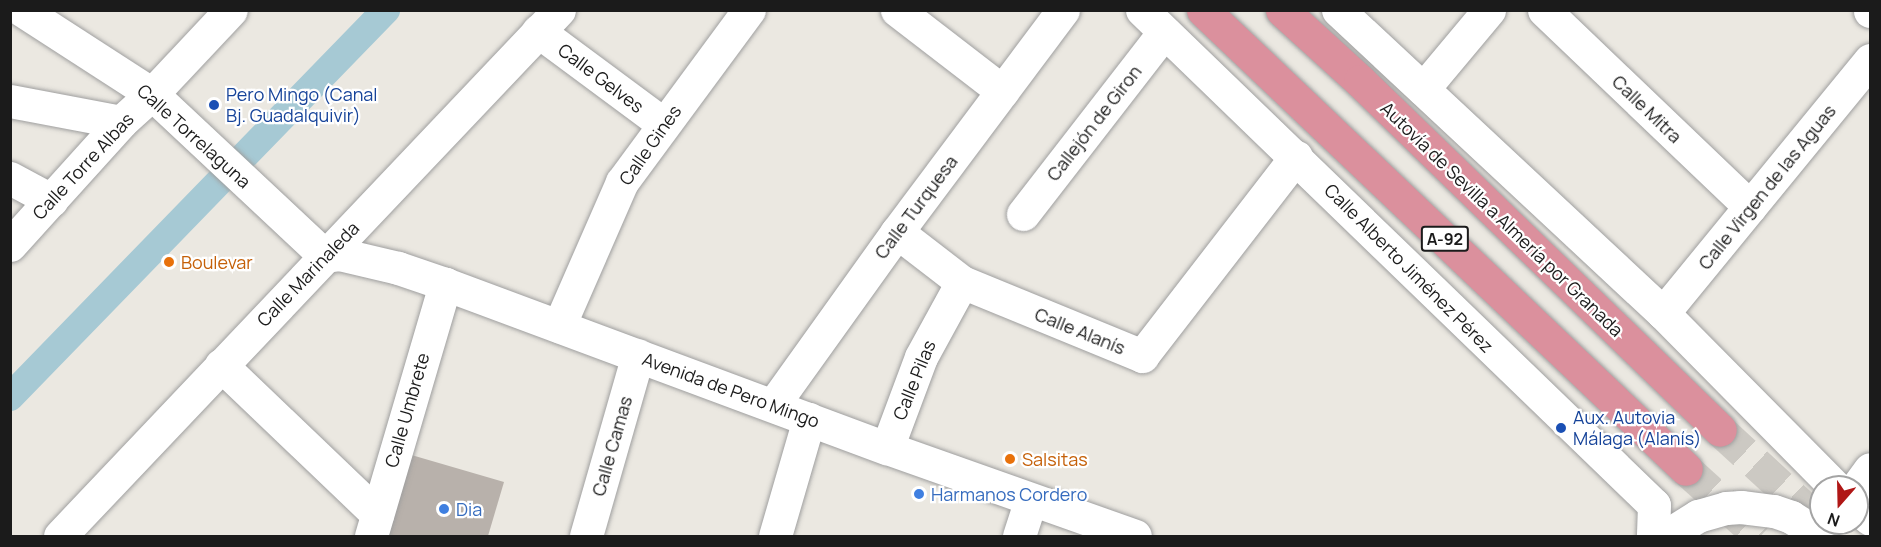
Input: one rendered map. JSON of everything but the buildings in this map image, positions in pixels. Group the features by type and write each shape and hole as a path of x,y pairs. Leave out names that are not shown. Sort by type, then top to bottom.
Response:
{"highway":[{"name":"A-92","path":"1203,10 1686,469"},
{"name":"Autovía de Sevilla a Almería por Granada","path":"1282,10 1359,81 1720,430"}],"street":[{"name":"Calle Torrelaguna","path":"22,10 152,94 325,255"},
{"name":"Calle Torre Albas","path":"10,244 121,122 152,94 231,10"},
{"name":"Calle Gines","path":"559,326 622,182 749,10"},
{"path":"897,10 1002,91"},
{"name":"Calle Turquesa","path":"773,405 897,232 1063,10"},
{"path":"1338,10 1663,313 1823,475"},
{"path":"1423,89 1489,10"},
{"name":"Calle Mitra","path":"1544,10 1750,207"},
{"name":"Calle Gelves","path":"553,16 663,124"},
{"name":"Calle Marinaleda","path":"60,537 553,16"},
{"name":"Calle Alberto Jiménez Pérez","path":"1153,21 1296,156 1654,505 1653,537"},
{"name":"Callejón de Giron","path":"1023,214 1153,21"},
{"name":"Calle Virgen de las Aguas","path":"1663,313 1870,60"},
{"path":"10,101 121,122"},
{"name":"Calle Alanís","path":"897,232 962,282 1142,356 1296,156"},
{"path":"10,178 51,200"},
{"name":"Avenida de Pero Mingo","path":"325,255 339,254 398,268 445,284 887,448 1135,537"},
{"name":"Calle Pilas","path":"887,448 921,357 962,282"},
{"name":"Calle Umbrete","path":"374,525 445,284"},
{"name":"Calle Camas","path":"586,537 638,356"},
{"path":"221,365 374,525"},
{"path":"775,537 809,419"},
{"path":"1019,537 1031,500"},
{"path":"1666,537 1698,516 1741,507 1774,511 1791,517 1822,537"}],"waterway":[{"path":"10,397 386,10"}],"tunnel":[{"path":"1720,430 1809,512"},
{"path":"1686,469 1760,536"}],"place":[{"name":"Pero Mingo (Canal Bj. Guadalquivir)","path":"214,105"},
{"name":"Boulevar","path":"169,262"},
{"name":"Aux. Autovia Málaga (Alanís)","path":"1561,428"},
{"name":"Salsitas","path":"1010,459"},
{"name":"Harmanos Cordero","path":"919,494"},
{"name":"Dia","path":"444,509"}]}
